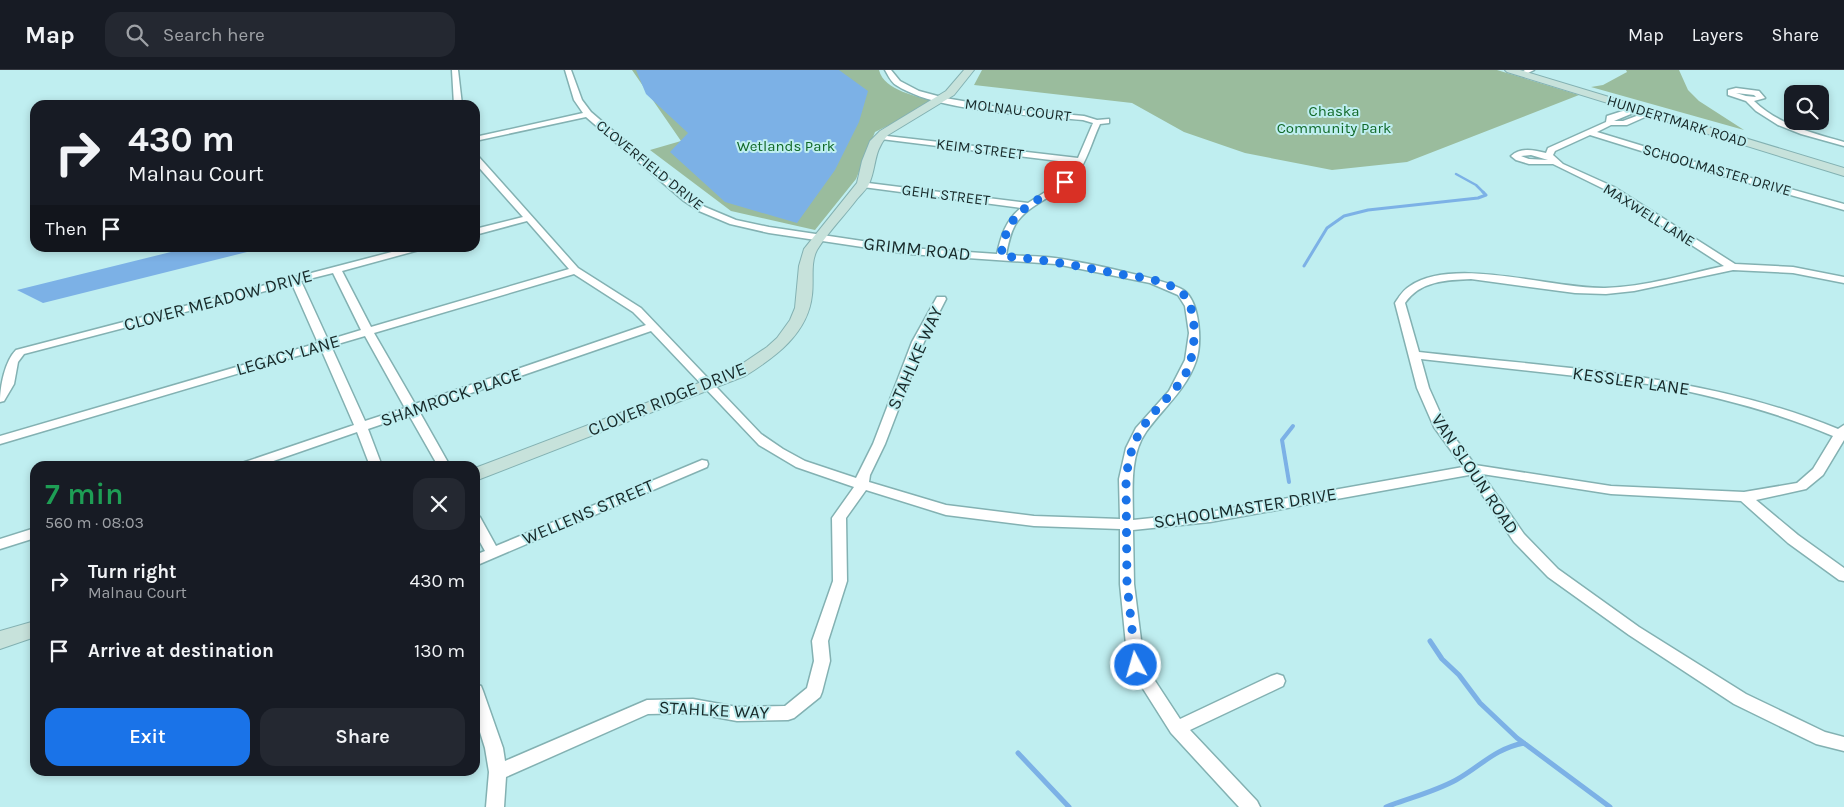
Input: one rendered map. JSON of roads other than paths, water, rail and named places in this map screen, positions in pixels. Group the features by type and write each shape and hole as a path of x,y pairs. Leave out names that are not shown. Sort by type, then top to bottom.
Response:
{"street":[{"path":"455,70 458,100"},
{"name":"CLOVERFIELD DRIVE","path":"568,70 578,100 588,114 687,199 702,209 750,226 820,238"},
{"name":"MOLNAU COURT","path":"888,70 890,78 903,88 940,100 970,106 1084,118 1101,122 1080,161"},
{"name":"CLOVER RIDGE DRIVE","path":"480,473 708,385 759,361 791,331 804,305 806,260 820,238 863,184 868,161 876,141 884,133 950,93 969,70"},
{"name":"HUNDERTMARK ROAD","path":"1510,70 1526,72 1635,109 1844,172"},
{"path":"1748,99 1760,113 1779,124 1844,144"},
{"name":"MAXWELL LANE","path":"1635,109 1610,118 1610,123 1551,150 1552,159 1569,171 1611,189 1733,267"},
{"path":"1610,123 1624,123 1650,113"},
{"path":"480,138 588,114"},
{"name":"SCHOOLMASTER DRIVE","path":"1590,132 1712,170 1844,207"},
{"name":"KEIM STREET","path":"881,137 1080,161"},
{"path":"1001,256 1007,228 1028,206 1065,182 1077,169 1080,161"},
{"name":"SCHOOLMASTER DRIVE","path":"480,163 576,270 637,310 770,448 803,466 925,505 962,512 1000,515 1034,521 1139,525 1210,516 1476,470 1611,490 1744,497 1801,486 1818,472 1843,433"},
{"name":"GEHL STREET","path":"863,184 1028,206"},
{"path":"480,231 530,218"},
{"name":"GRIMM ROAD","path":"820,238 909,251 1050,260 1153,281 1174,288 1187,299 1194,333 1191,360 1174,392 1140,432 1132,448 1126,479 1127,584 1136,665 1177,728 1251,807"},
{"name":"CLOVER MEADOW DRIVE","path":"0,398 10,378 12,360 20,352 400,252"},
{"name":"VAN SLOUN ROAD","path":"1844,280 1793,270 1733,267 1634,288 1606,291 1575,290 1471,276 1436,280 1415,286 1404,296 1400,303 1423,388 1440,427 1519,538 1553,573 1634,631 1740,698 1822,738 1844,744"},
{"path":"336,268 368,332 441,461"},
{"name":"LEGACY LANE","path":"0,440 576,270"},
{"path":"295,279 363,427 374,461"},
{"name":"STAHLKE WAY","path":"498,772 647,707 693,706 737,714 788,712 814,692 822,661 820,641 840,581 839,518 862,486 864,475 918,342 941,299"},
{"name":"SHAMROCK PLACE","path":"262,461 654,326"},
{"name":"KESSLER LANE","path":"1414,355 1648,381 1693,388 1771,409 1843,433"},
{"name":"WELLENS STREET","path":"480,559 562,522 702,464"},
{"path":"1744,497 1806,549 1844,576"},
{"path":"480,529 493,553"},
{"path":"0,544 30,535"},
{"path":"0,640 30,631"},
{"path":"1177,728 1278,681"},
{"path":"480,706 494,748 498,772 495,807"}],"water":[{"name":"Wetlands Park","path":"636,70 839,70 868,91 859,122 835,170 797,223 725,202 670,152 688,133 646,94"},
{"path":"171,252 247,252 43,303 17,290"}],"waterway":[{"path":"1304,266 1327,228 1344,216 1368,210 1478,198 1486,195 1476,185 1456,174"},
{"path":"1289,482 1282,440 1293,426"},
{"path":"1430,641 1442,659 1459,675 1480,703 1524,743"},
{"path":"1386,807 1448,784 1504,749 1524,743"},
{"path":"1524,743 1610,807"},
{"path":"1018,753 1069,807"}],"park label":[{"name":"Chaska Community Park","path":"1334,120"}]}
